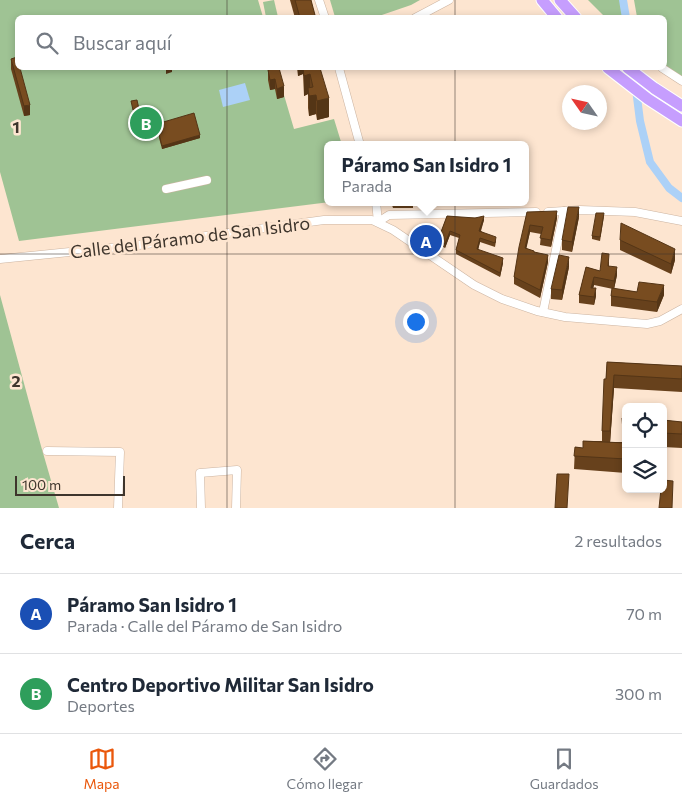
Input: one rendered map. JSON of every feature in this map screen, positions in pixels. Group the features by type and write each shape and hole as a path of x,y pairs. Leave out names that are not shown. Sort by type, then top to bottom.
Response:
{"highway":[{"path":"534,0 554,14"},
{"path":"542,0 554,14"},
{"path":"561,1 573,15"},
{"path":"611,70 648,99 682,121"},
{"path":"631,70 682,106"}],"street":[{"path":"319,0 323,15"},
{"path":"420,15 448,0"},
{"path":"340,70 359,141"},
{"path":"665,70 682,81"},
{"path":"166,189 208,180"},
{"path":"376,206 378,222 389,215 564,211 635,212 682,221"},
{"path":"543,312 564,211"},
{"name":"Calle del Páramo de San Isidro","path":"0,259 139,246 324,220 372,220 393,230 488,293 512,303 543,312 565,317 646,324 660,321 682,309"},
{"path":"47,451 120,452 118,508"},
{"path":"201,508 200,473 237,470 236,508"}],"green space":[{"path":"0,0 258,0 262,15 15,15 15,70 277,70 294,129 334,119 341,141 324,141 324,203 19,241 0,172"},
{"path":"274,0 278,15 266,15 263,2"},
{"path":"330,0 420,0 382,15 334,15"},
{"path":"588,0 621,0 624,15 603,15"},
{"path":"634,0 682,0 682,77 667,66 667,15 637,15"},
{"path":"0,295 41,446 59,508 0,508"}],"water":[{"path":"245,83 250,100 223,107 219,90"}],"building":[{"path":"295,0 311,0 315,15 299,15"},
{"path":"15,58 15,70 21,70 30,105 24,106 11,59"},
{"path":"268,70 280,70 284,86 277,89 275,79 270,80"},
{"path":"303,70 321,70 329,98 317,101 316,95 309,96 308,88 313,87 310,74 304,76"},
{"path":"137,100 139,109 133,110 131,101"},
{"path":"194,113 200,135 162,146 159,134 162,133 160,123"},
{"path":"568,207 579,207 572,242 562,240"},
{"path":"557,211 551,240 540,238 543,227 530,225 525,248 548,255 540,290 514,277 519,247 527,212"},
{"path":"596,213 604,213 600,237 592,236"},
{"path":"447,216 475,218 484,216 479,231 496,237 495,243 480,238 477,249 503,258 500,273 456,250 460,235 450,231 445,244 438,240"},
{"path":"621,223 675,249 671,264 620,240"},
{"path":"602,253 609,254 608,266 617,267 614,281 594,277 591,288 596,288 594,297 579,295 586,267 600,271"},
{"path":"559,255 569,257 562,290 551,289"},
{"path":"639,282 664,285 657,302 611,296 612,288 637,292"},
{"path":"607,362 682,366 682,379 614,375 610,431 602,431 604,379 606,379"},
{"path":"667,420 682,422 682,434 667,433"},
{"path":"583,441 622,443 622,459 574,456 575,447 583,448"},
{"path":"557,474 569,474 567,508 555,508"},
{"path":"667,480 673,481 672,508 659,508 661,493 667,493"}],"waterway":[{"path":"623,0 626,15"},
{"path":"636,89 640,121 650,162 669,188 682,198"}],"place":[{"name":"Centro Deportivo Militar San Isidro","path":"146,123"},
{"name":"Páramo San Isidro 1","path":"426,241"}]}
